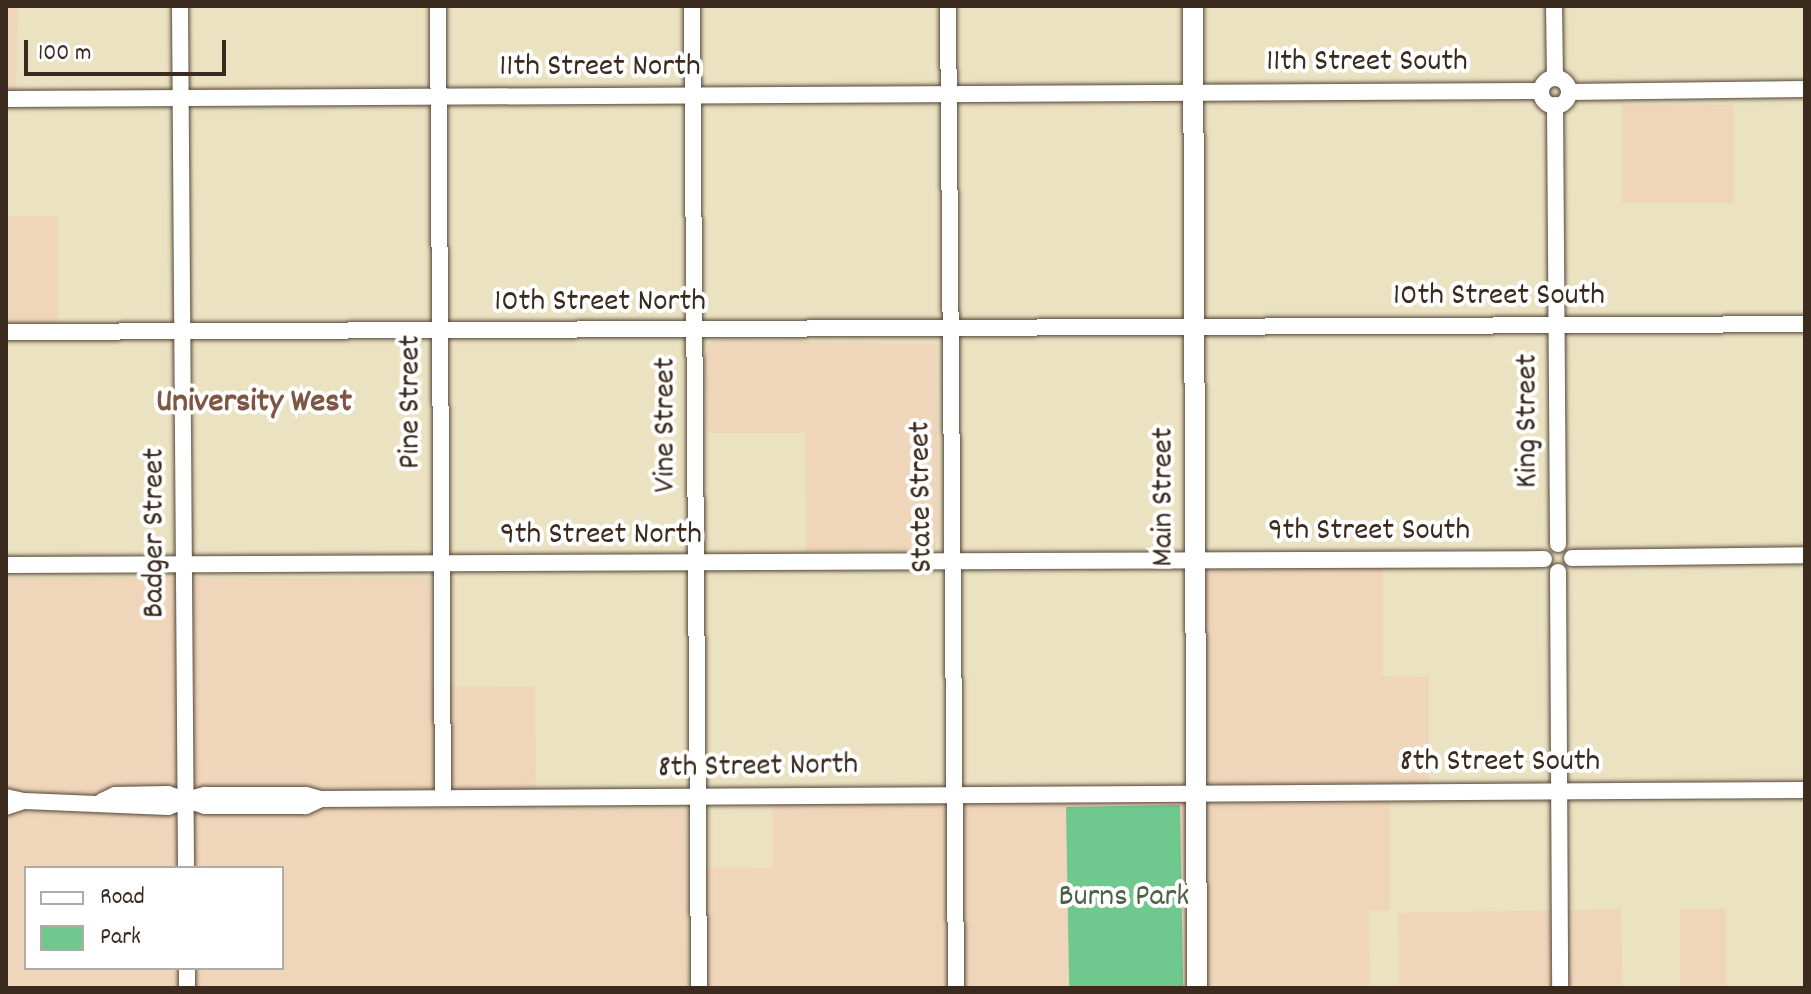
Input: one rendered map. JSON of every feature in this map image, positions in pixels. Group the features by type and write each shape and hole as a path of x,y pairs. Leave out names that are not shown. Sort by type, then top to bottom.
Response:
{"street":[{"name":"Badger Street","path":"180,6 186,866"},
{"name":"Pine Street","path":"438,6 443,797"},
{"name":"Vine Street","path":"692,6 699,988"},
{"name":"State Street","path":"948,6 956,988"},
{"name":"Main Street","path":"1193,6 1197,988"},
{"path":"1554,6 1555,78 1569,92"},
{"path":"1555,78 1541,91 1544,99 1555,105 1569,92 1805,89"},
{"name":"11th Street North","path":"6,99 1193,91"},
{"name":"11th Street South","path":"1193,91 1541,91"},
{"name":"King Street","path":"1555,105 1558,544"},
{"name":"10th Street South","path":"1194,326 1805,324"},
{"name":"10th Street North","path":"6,332 949,330 1194,326"},
{"path":"1558,572 1544,559 1546,550 1558,544 1572,558"},
{"path":"1560,988 1558,572 1572,558 1805,555"},
{"name":"9th Street South","path":"1195,560 1544,559"},
{"name":"9th Street North","path":"6,565 696,565 1195,560"},
{"name":"8th Street South","path":"1196,794 1805,790"},
{"name":"8th Street North","path":"6,797 24,801 102,801 116,807 168,807 186,800 220,806 306,806 321,799 443,797 1196,794"},
{"name":"8th Street North","path":"6,807 24,801"}],"shaded area":[{"path":"6,6 18,6 16,99 6,99"},
{"path":"1622,105 1734,105 1734,203 1622,203"},
{"path":"6,216 58,216 58,332 6,332"},
{"path":"710,342 936,344 939,534 935,549 806,552 805,433 707,433 705,354"},
{"path":"1195,560 1383,560 1383,676 1429,677 1429,792 1390,792 1390,910 1369,911 1370,988 699,988 699,867 773,868 772,796 1195,794"},
{"path":"6,578 430,578 432,686 535,687 536,809 686,810 688,988 6,988"},
{"path":"1621,909 1622,988 1399,988 1398,913"},
{"path":"1680,909 1726,909 1726,988 1680,988"}],"green space":[{"name":"Burns Park","path":"1180,805 1183,988 1069,988 1066,807"}],"district":[{"name":"University West","path":"254,404"}]}
